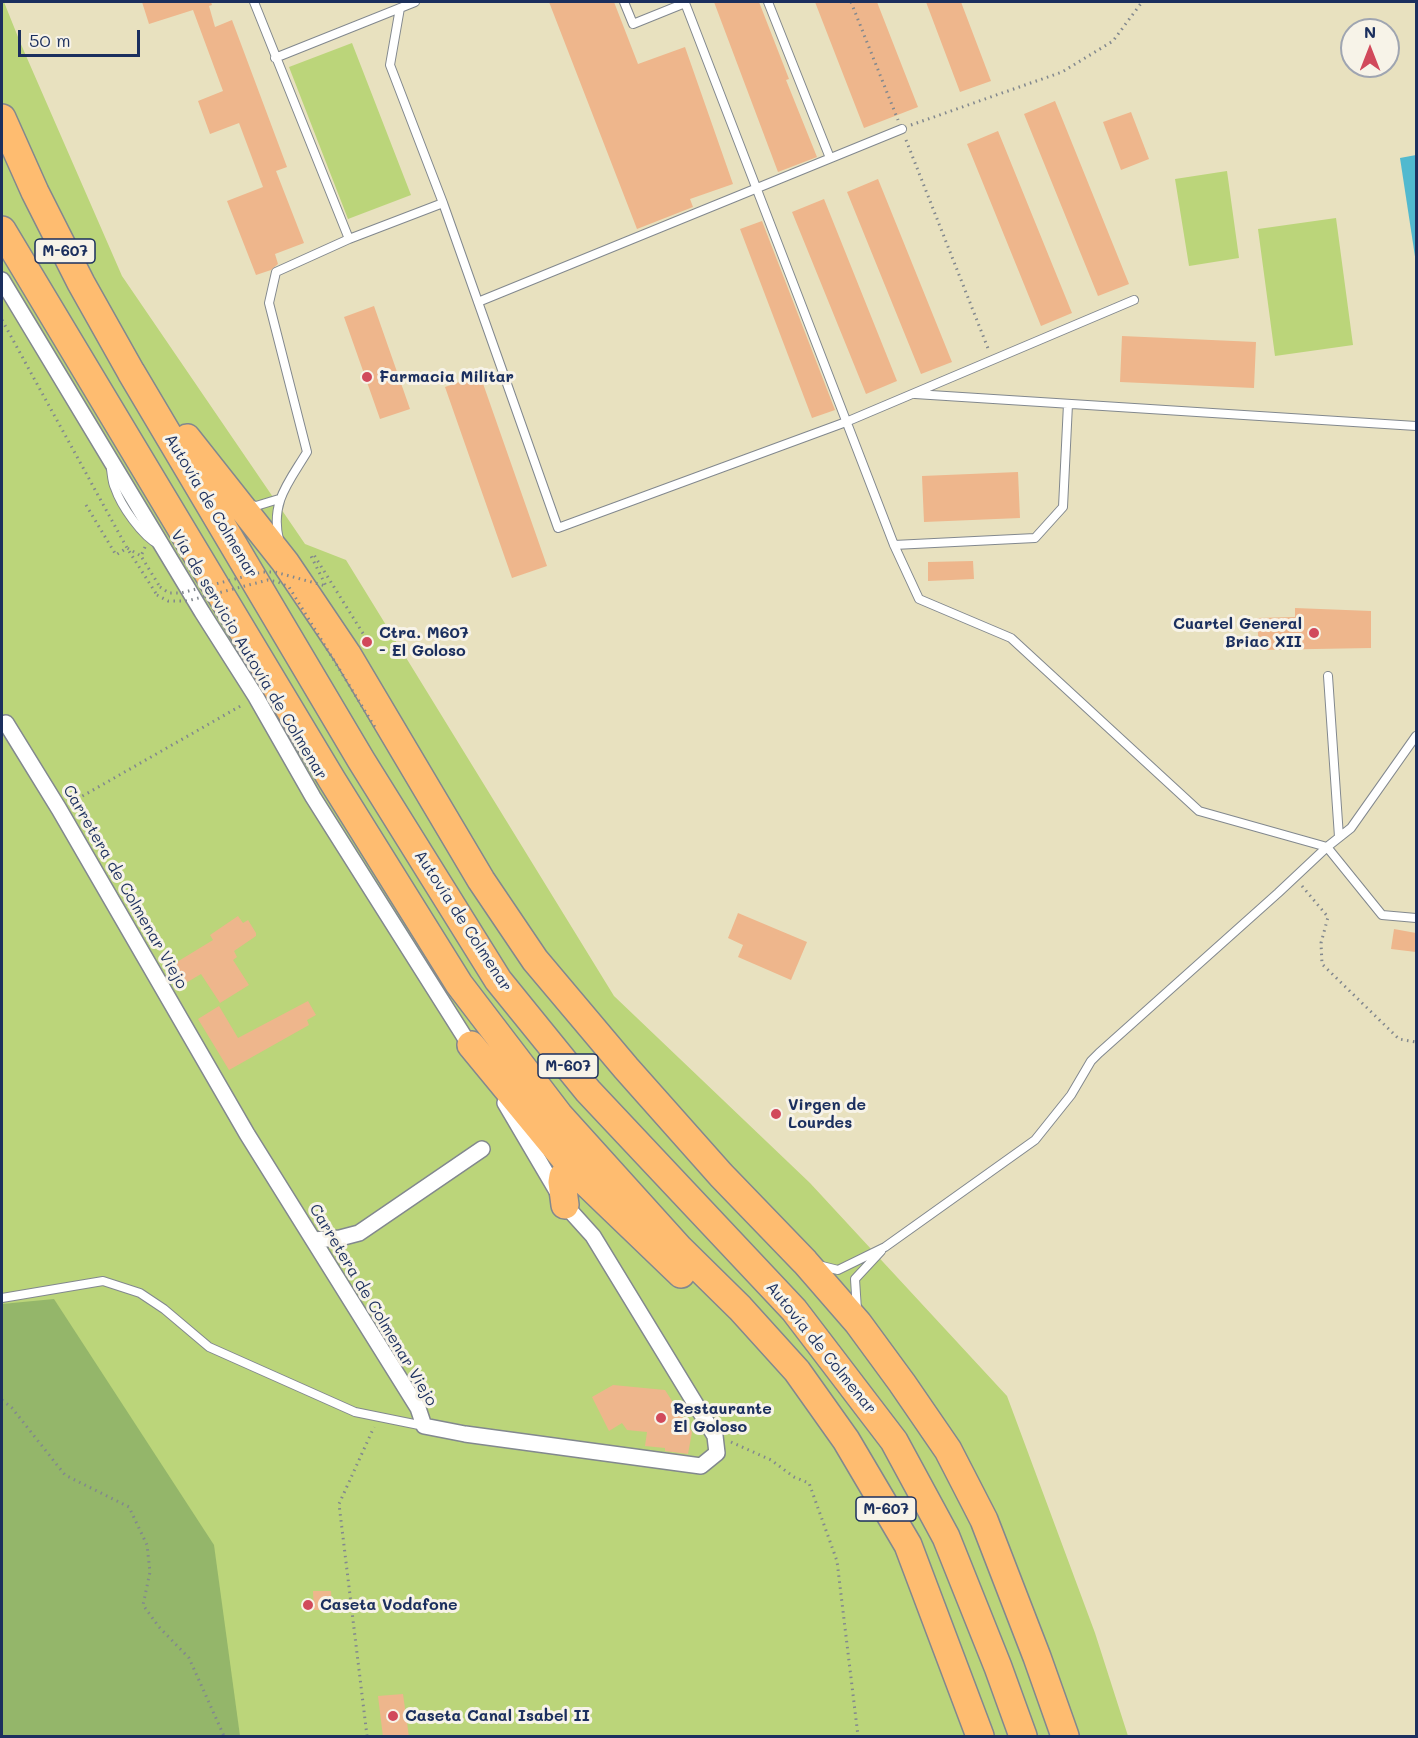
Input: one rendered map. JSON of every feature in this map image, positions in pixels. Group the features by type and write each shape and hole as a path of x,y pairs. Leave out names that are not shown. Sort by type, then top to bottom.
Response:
{"highway":[{"name":"Autovía de Colmenar","path":"2,118 35,192 131,372 361,760 498,980 588,1091 794,1310 894,1441 946,1537 998,1667 1023,1737"},
{"name":"Autovía de Colmenar","path":"2,230 326,770 459,984 559,1115 680,1249 740,1308 797,1371 846,1440 908,1545 980,1737"},
{"path":"131,372 192,444 285,562 347,654 481,880 535,960 626,1068 721,1175 805,1262 858,1323 948,1450 984,1520 1065,1737"},
{"path":"471,1045 578,1175 676,1270 797,1371"},
{"path":"565,1205 563,1176 566,1173 578,1175"},
{"path":"952,1658 966,1737"}],"street":[{"name":"Vía de servicio Autovía de Colmenar","path":"2,280 256,697 314,797 471,1045 565,1205"},
{"name":"Carretera de Colmenar Viejo","path":"6,723 59,809 247,1134 418,1408 424,1426 465,1434 700,1466 717,1453 715,1436"},
{"path":"313,1240 340,1238 359,1233 482,1149"},
{"path":"565,1205 593,1236 715,1436"}],"lane":[{"path":"254,2 349,239"},
{"path":"275,58 415,2"},
{"path":"624,2 633,24 685,3 894,545 919,599 1011,638 1199,811 1327,847 1382,915 1416,918"},
{"path":"768,2 830,158"},
{"path":"400,8 390,65 443,202 558,528 846,422 1134,300"},
{"path":"478,302 902,129"},
{"path":"285,562 276,527 279,499 308,452 269,303 276,272 349,239 443,202"},
{"path":"913,394 1416,426"},
{"path":"894,545 1035,538 1063,507 1068,404"},
{"path":"108,456 115,489 148,539 164,548"},
{"path":"234,499 256,506 279,499"},
{"path":"1328,676 1339,837"},
{"path":"805,1262 838,1270 885,1247 1035,1140 1071,1095 1091,1061 1327,847 1351,828 1416,736"},
{"path":"858,1323 855,1279 885,1247"},
{"path":"2,1298 103,1281 140,1293 164,1309 209,1347 356,1412 424,1426"}],"path":[{"path":"851,2 992,360"},
{"path":"902,129 1062,72 1113,41 1142,2"},
{"path":"2,320 127,548 157,596 168,601 187,601 268,580 289,587 376,729"},
{"path":"86,505 116,555 127,548"},
{"path":"141,556 148,539"},
{"path":"127,548 141,556 160,587 169,593 181,593 262,572 275,572 326,586 311,556 314,555 364,635"},
{"path":"59,809 256,697"},
{"path":"1295,878 1328,917 1321,943 1322,964 1400,1040 1416,1042"},
{"path":"2,1400 12,1408 65,1475 129,1508 147,1545 150,1572 143,1605 159,1627 189,1658 224,1737"},
{"path":"367,1737 339,1504 372,1429"},
{"path":"715,1436 771,1460 795,1477 809,1483 837,1561 858,1737"}],"green space":[{"path":"2,2 4,2 122,276 305,544 346,560 614,996 810,1183 1007,1396 1095,1633 1128,1736 2,1736"},
{"path":"352,43 411,195 348,219 289,67"},
{"path":"1227,171 1239,258 1189,266 1175,179"},
{"path":"1336,218 1353,345 1275,356 1258,229"},
{"path":"54,1299 214,1545 240,1736 2,1736 2,1304"}],"water":[{"path":"1416,155 1416,263 1400,158"}],"building":[{"path":"142,2 211,2 212,5 209,6 215,27 232,20 287,167 276,171 304,243 275,254 278,264 271,270 256,275 227,201 263,187 239,123 210,134 198,101 223,91 193,10 149,24"},
{"path":"549,2 614,2 638,64 685,47 733,184 690,199 693,207 637,229"},
{"path":"714,2 759,2 789,79 786,80 817,157 778,172"},
{"path":"815,2 877,2 918,107 864,128"},
{"path":"926,2 961,2 991,81 960,92"},
{"path":"1055,101 1129,284 1098,296 1024,114"},
{"path":"1131,112 1149,159 1121,170 1103,122"},
{"path":"998,131 1072,313 1041,326 967,144"},
{"path":"878,179 952,362 921,374 847,192"},
{"path":"824,199 897,381 866,394 792,212"},
{"path":"762,221 835,410 812,418 740,229"},
{"path":"374,306 410,409 380,419 344,317"},
{"path":"1122,336 1256,342 1254,388 1120,382"},
{"path":"480,375 547,566 512,578 445,387"},
{"path":"1018,472 1020,518 924,522 922,476"},
{"path":"973,561 974,579 928,581 928,562"},
{"name":"Cuartel General Briac XII","path":"1295,608 1371,611 1371,648 1259,650 1257,618 1295,617"},
{"path":"738,913 807,942 791,980 738,957 743,945 728,938"},
{"path":"238,916 243,923 248,920 256,933 256,936 234,951 237,957 233,960 249,985 220,1003 201,974 179,987 167,968 213,940 210,935"},
{"path":"1394,929 1416,933 1416,952 1391,949"},
{"path":"308,1001 316,1015 307,1020 309,1025 229,1070 198,1019 219,1006 238,1038"},
{"path":"613,1385 665,1390 692,1432 688,1454 645,1446 647,1432 627,1430 622,1423 609,1431 592,1397"},
{"path":"313,1591 331,1591 332,1610 314,1610"},
{"name":"Caseta Canal Isabel II","path":"403,1694 409,1737 383,1737 378,1696"}],"place":[{"name":"Farmacia Militar","path":"367,377"},
{"name":"Cuartel General Briac XII","path":"1314,633"},
{"name":"Ctra. M607 - El Goloso","path":"367,642"},
{"name":"Virgen de Lourdes","path":"776,1114"},
{"name":"Restaurante El Goloso","path":"661,1418"},
{"name":"Caseta Vodafone","path":"308,1605"},
{"name":"Caseta Canal Isabel II","path":"393,1716"}]}
